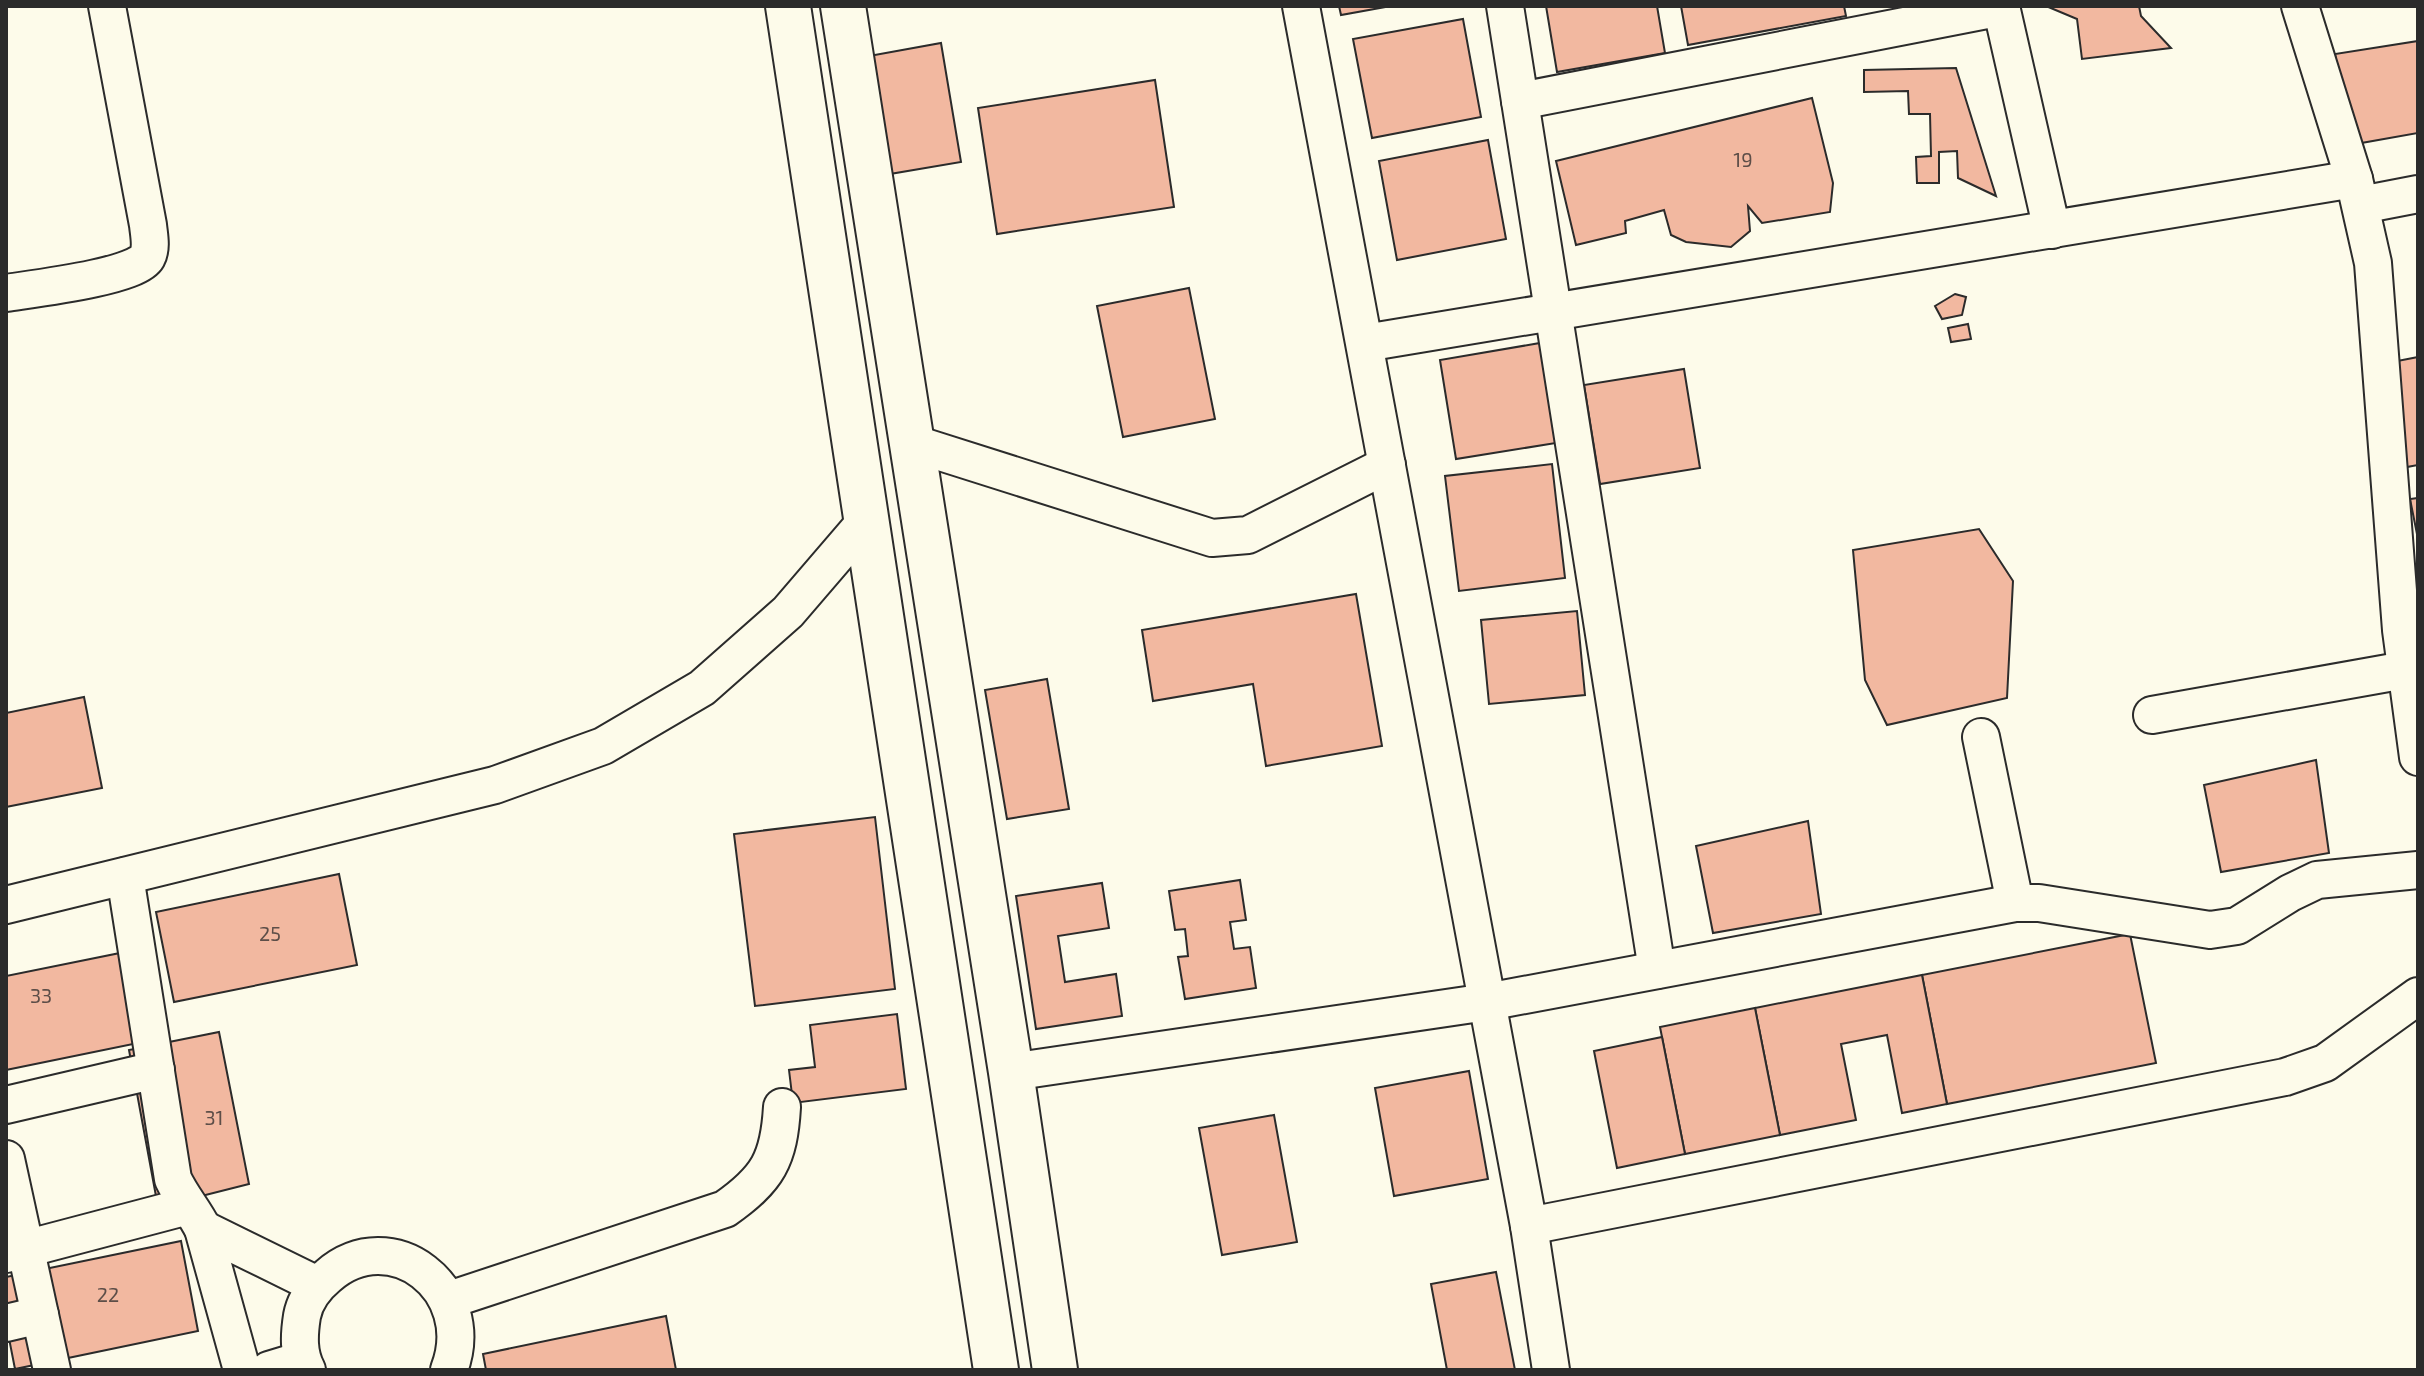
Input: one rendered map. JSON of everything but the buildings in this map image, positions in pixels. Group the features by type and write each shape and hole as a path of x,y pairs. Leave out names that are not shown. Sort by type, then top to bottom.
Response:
{"street":[{"path":"6,293 100,277 139,264 147,257 150,248 148,225 107,6"},
{"path":"788,6 996,1370"},
{"path":"843,6 1055,1370"},
{"path":"1301,6 1529,1226 1551,1370"},
{"path":"1505,6 1657,970"},
{"path":"1520,101 2002,6 2052,230"},
{"path":"2300,6 2358,192 2375,278 2405,670 2418,757"},
{"path":"1365,343 2052,230 2358,192 2418,194"},
{"path":"912,443 1212,538 1248,535 1387,465"},
{"path":"6,905 495,785 603,746 702,688 788,612 867,520"},
{"path":"2152,715 2405,670"},
{"path":"1981,737 2015,903"},
{"path":"1011,1072 1487,1002 2015,903 2039,903 2210,930 2237,926 2317,880 2418,870"},
{"path":"125,876 173,1179 196,1218 242,1370"},
{"path":"1529,1226 2285,1077 2316,1068 2344,1052 2418,996"},
{"path":"6,1105 156,1070"},
{"path":"449,1300 725,1209 750,1192 769,1168 780,1138 782,1107"},
{"path":"6,1159 23,1319 52,1370"},
{"path":"15,1251 196,1218 317,1285"},
{"path":"293,1367 304,1308 317,1285 337,1268 361,1258 387,1257 412,1264 434,1279 449,1300 457,1326 456,1352 449,1370"}]}
